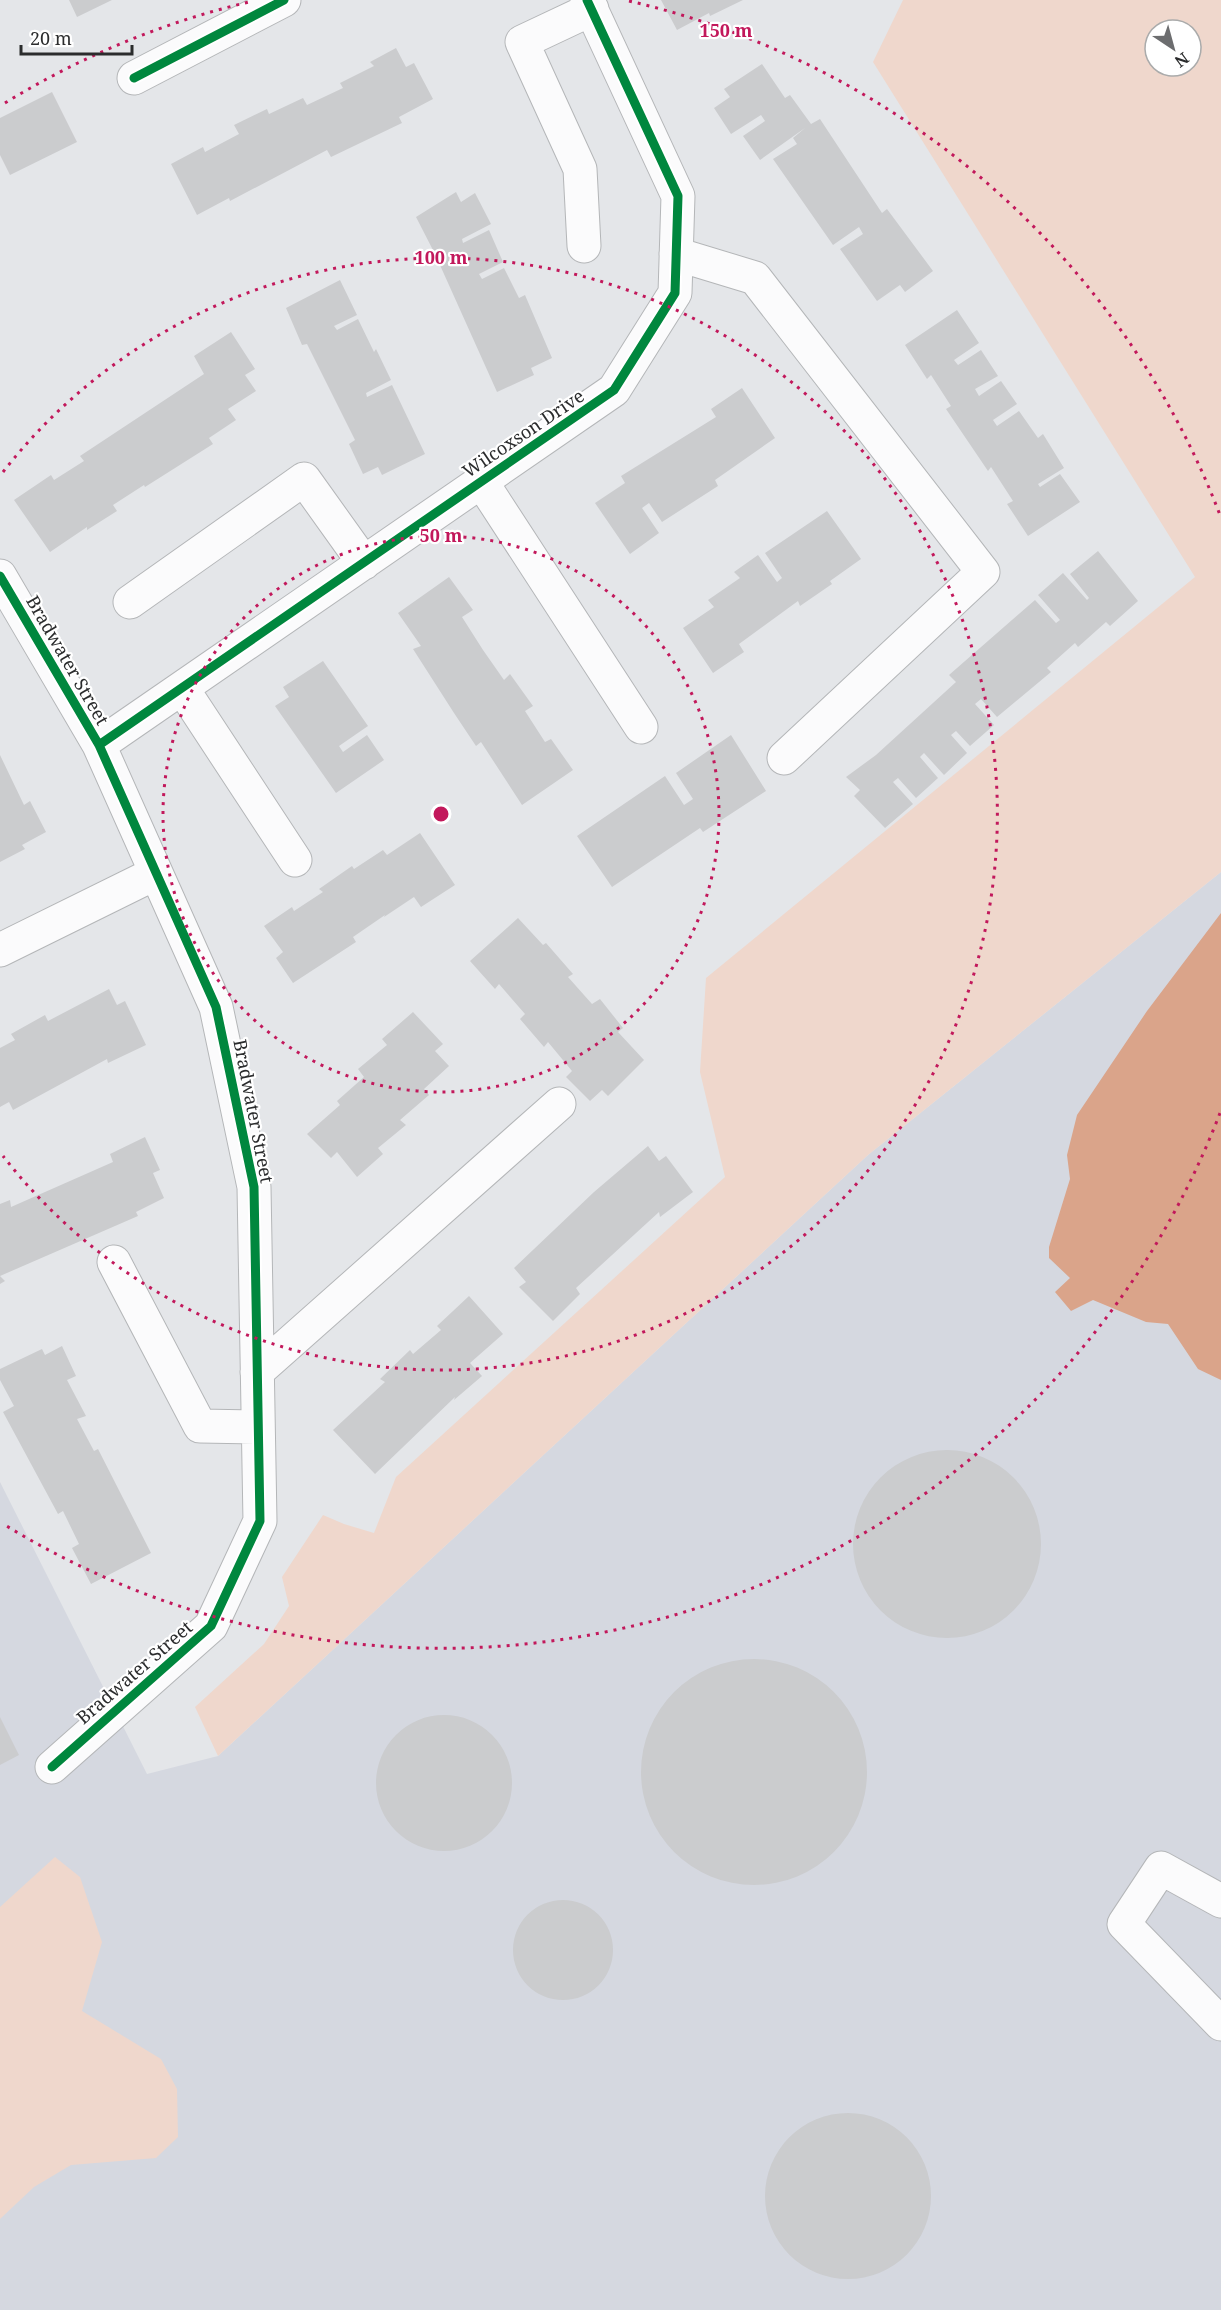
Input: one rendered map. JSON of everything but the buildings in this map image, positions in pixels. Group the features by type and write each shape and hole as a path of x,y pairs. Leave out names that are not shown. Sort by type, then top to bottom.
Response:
{"street":[{"path":"134,78 284,0"},
{"path":"584,246 580,170 522,42 590,4"},
{"name":"Wilcoxson Drive","path":"99,745 614,390 675,293 678,196 590,4"},
{"path":"676,254 755,278 983,572 783,758"},
{"path":"130,602 304,479 364,563"},
{"path":"481,481 641,727"},
{"name":"Bradwater Street","path":"0,576 99,745 216,1007 254,1187 260,1521 211,1626 52,1767"},
{"path":"182,688 295,860"},
{"path":"0,950 156,873"},
{"path":"257,1372 559,1104"},
{"path":"114,1262 201,1426 258,1427"},
{"path":"1221,1900 1161,1868 1124,1924 1221,2024"}],"shaded area":[{"path":"903,0 1221,0 1221,872 868,1155 218,1756 195,1707 264,1644 289,1606 282,1577 323,1515 374,1533 396,1477 725,1177 700,1072 706,978 1195,577 873,62"},
{"path":"1221,872 1221,2310 0,2310 0,1482 147,1774 218,1756 868,1155"},
{"path":"1221,913 1221,1380 1198,1369 1168,1324 1146,1322 1093,1300 1071,1311 1055,1292 1070,1278 1049,1258 1049,1247 1070,1179 1067,1155 1077,1115 1147,1011"},
{"path":"55,1857 80,1877 102,1942 82,2011 161,2059 177,2089 178,2137 156,2158 71,2165 34,2187 0,2219 0,1907"}],"cycle path":[{"path":"134,78 284,0"},
{"path":"99,745 614,390 675,293 678,196 587,0"},
{"path":"0,576 99,745 216,1007 254,1187 260,1521 211,1626 52,1767"}]}
